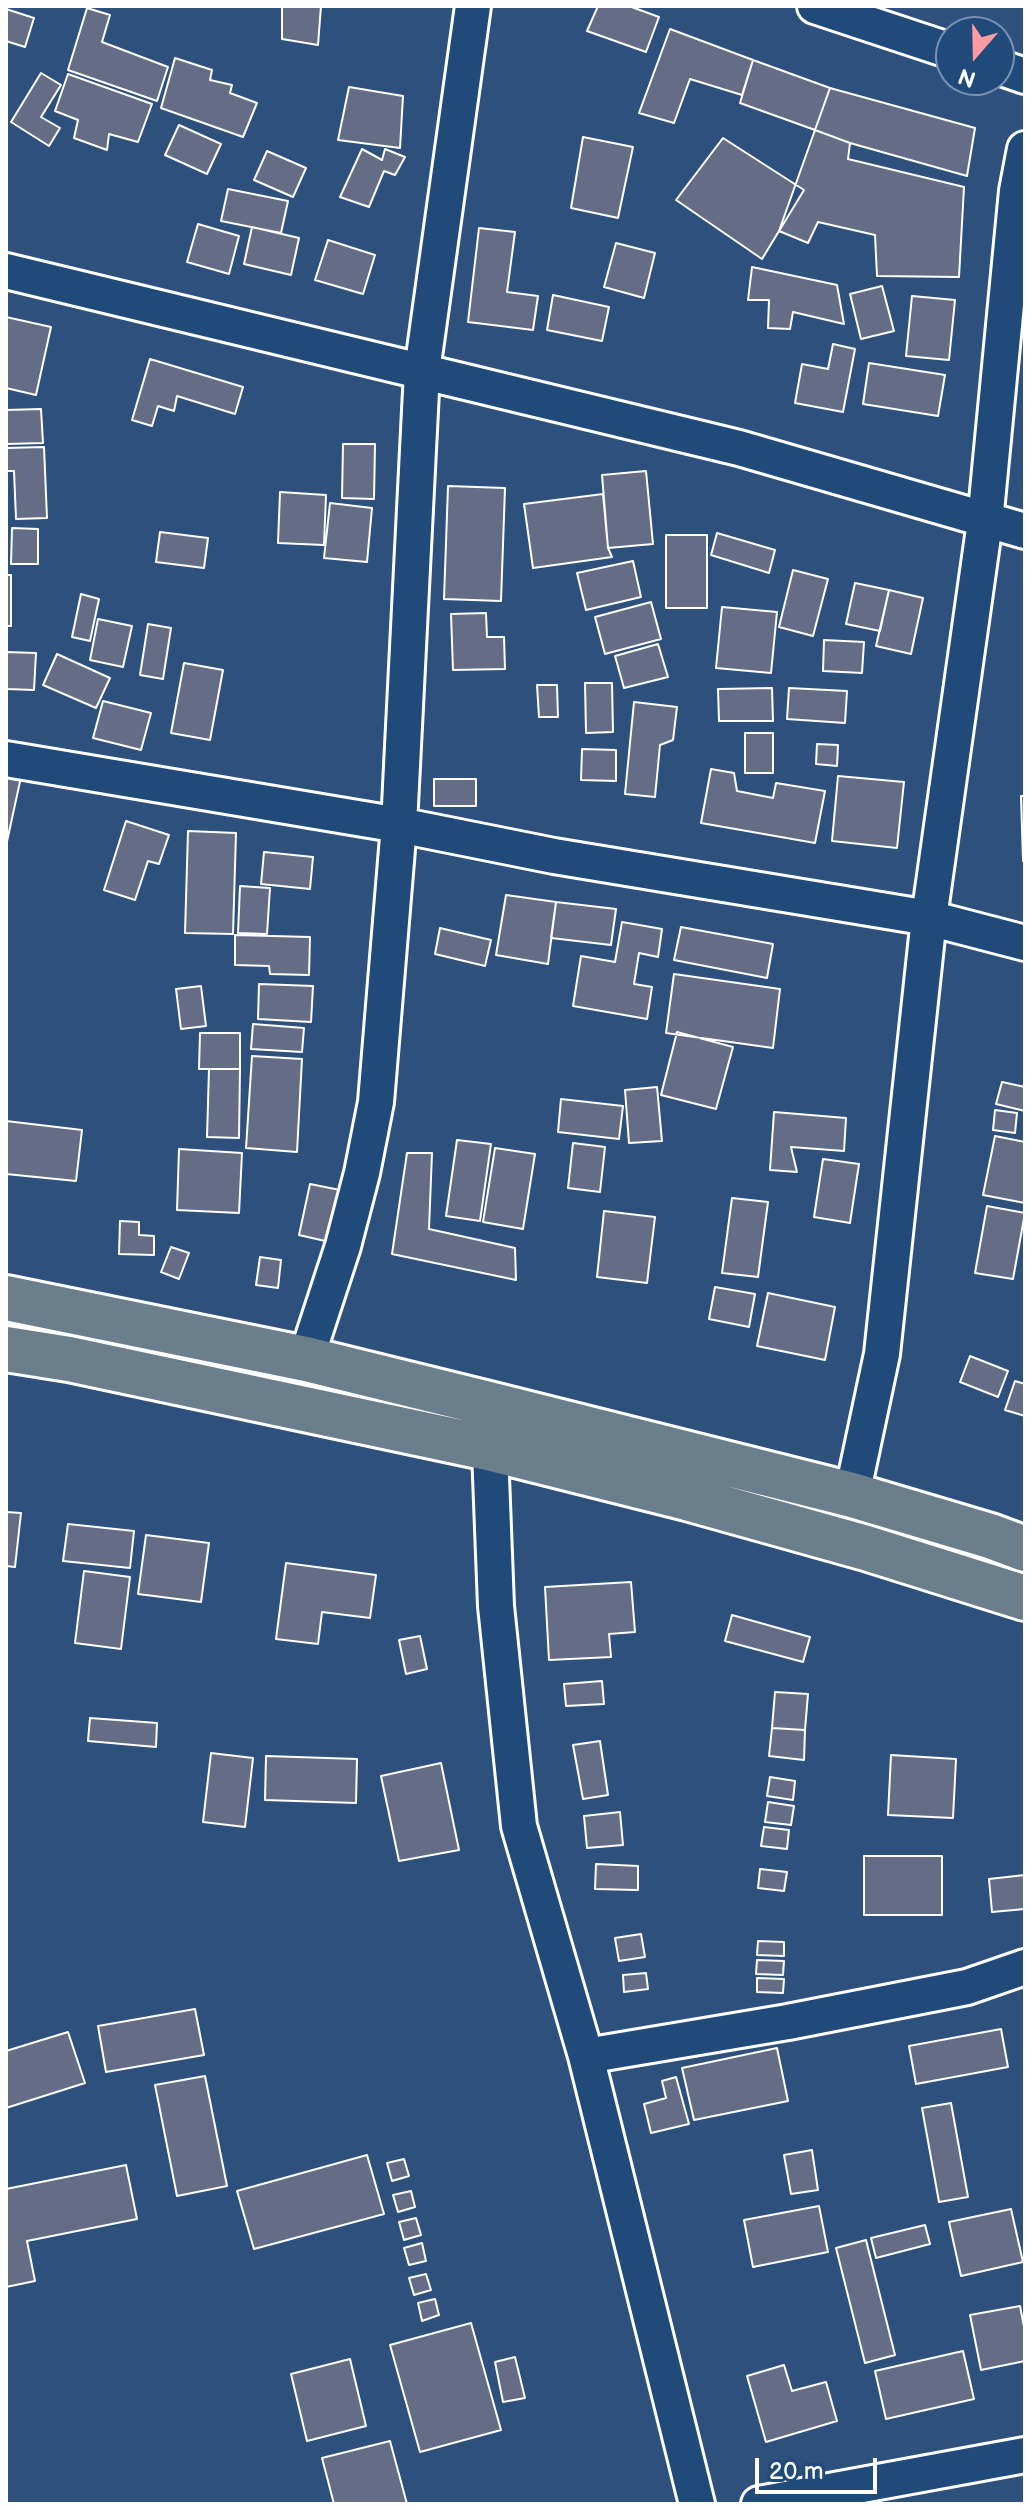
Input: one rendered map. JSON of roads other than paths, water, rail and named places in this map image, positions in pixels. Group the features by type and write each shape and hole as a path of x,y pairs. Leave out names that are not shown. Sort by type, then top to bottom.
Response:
{"main road":[{"path":"6,1298 306,1359 489,1404 852,1495 1025,1549"},
{"path":"6,1349 69,1359 488,1448 821,1535 1025,1598"}],"street":[{"path":"306,1359 343,1246 376,1102 399,825 422,371 473,6"},
{"path":"815,6 935,46"},
{"path":"852,1495 882,1354 929,918 985,522 1017,191 1025,149"},
{"path":"6,271 739,448 985,522 1025,531"},
{"path":"6,759 399,825 554,856 929,918 1025,943"},
{"path":"489,1404 488,1448 496,1606 519,1826 586,2056 697,2504"},
{"path":"586,2056 788,2022 967,1987 1025,1967"},
{"path":"759,2504 1025,2455"}]}
